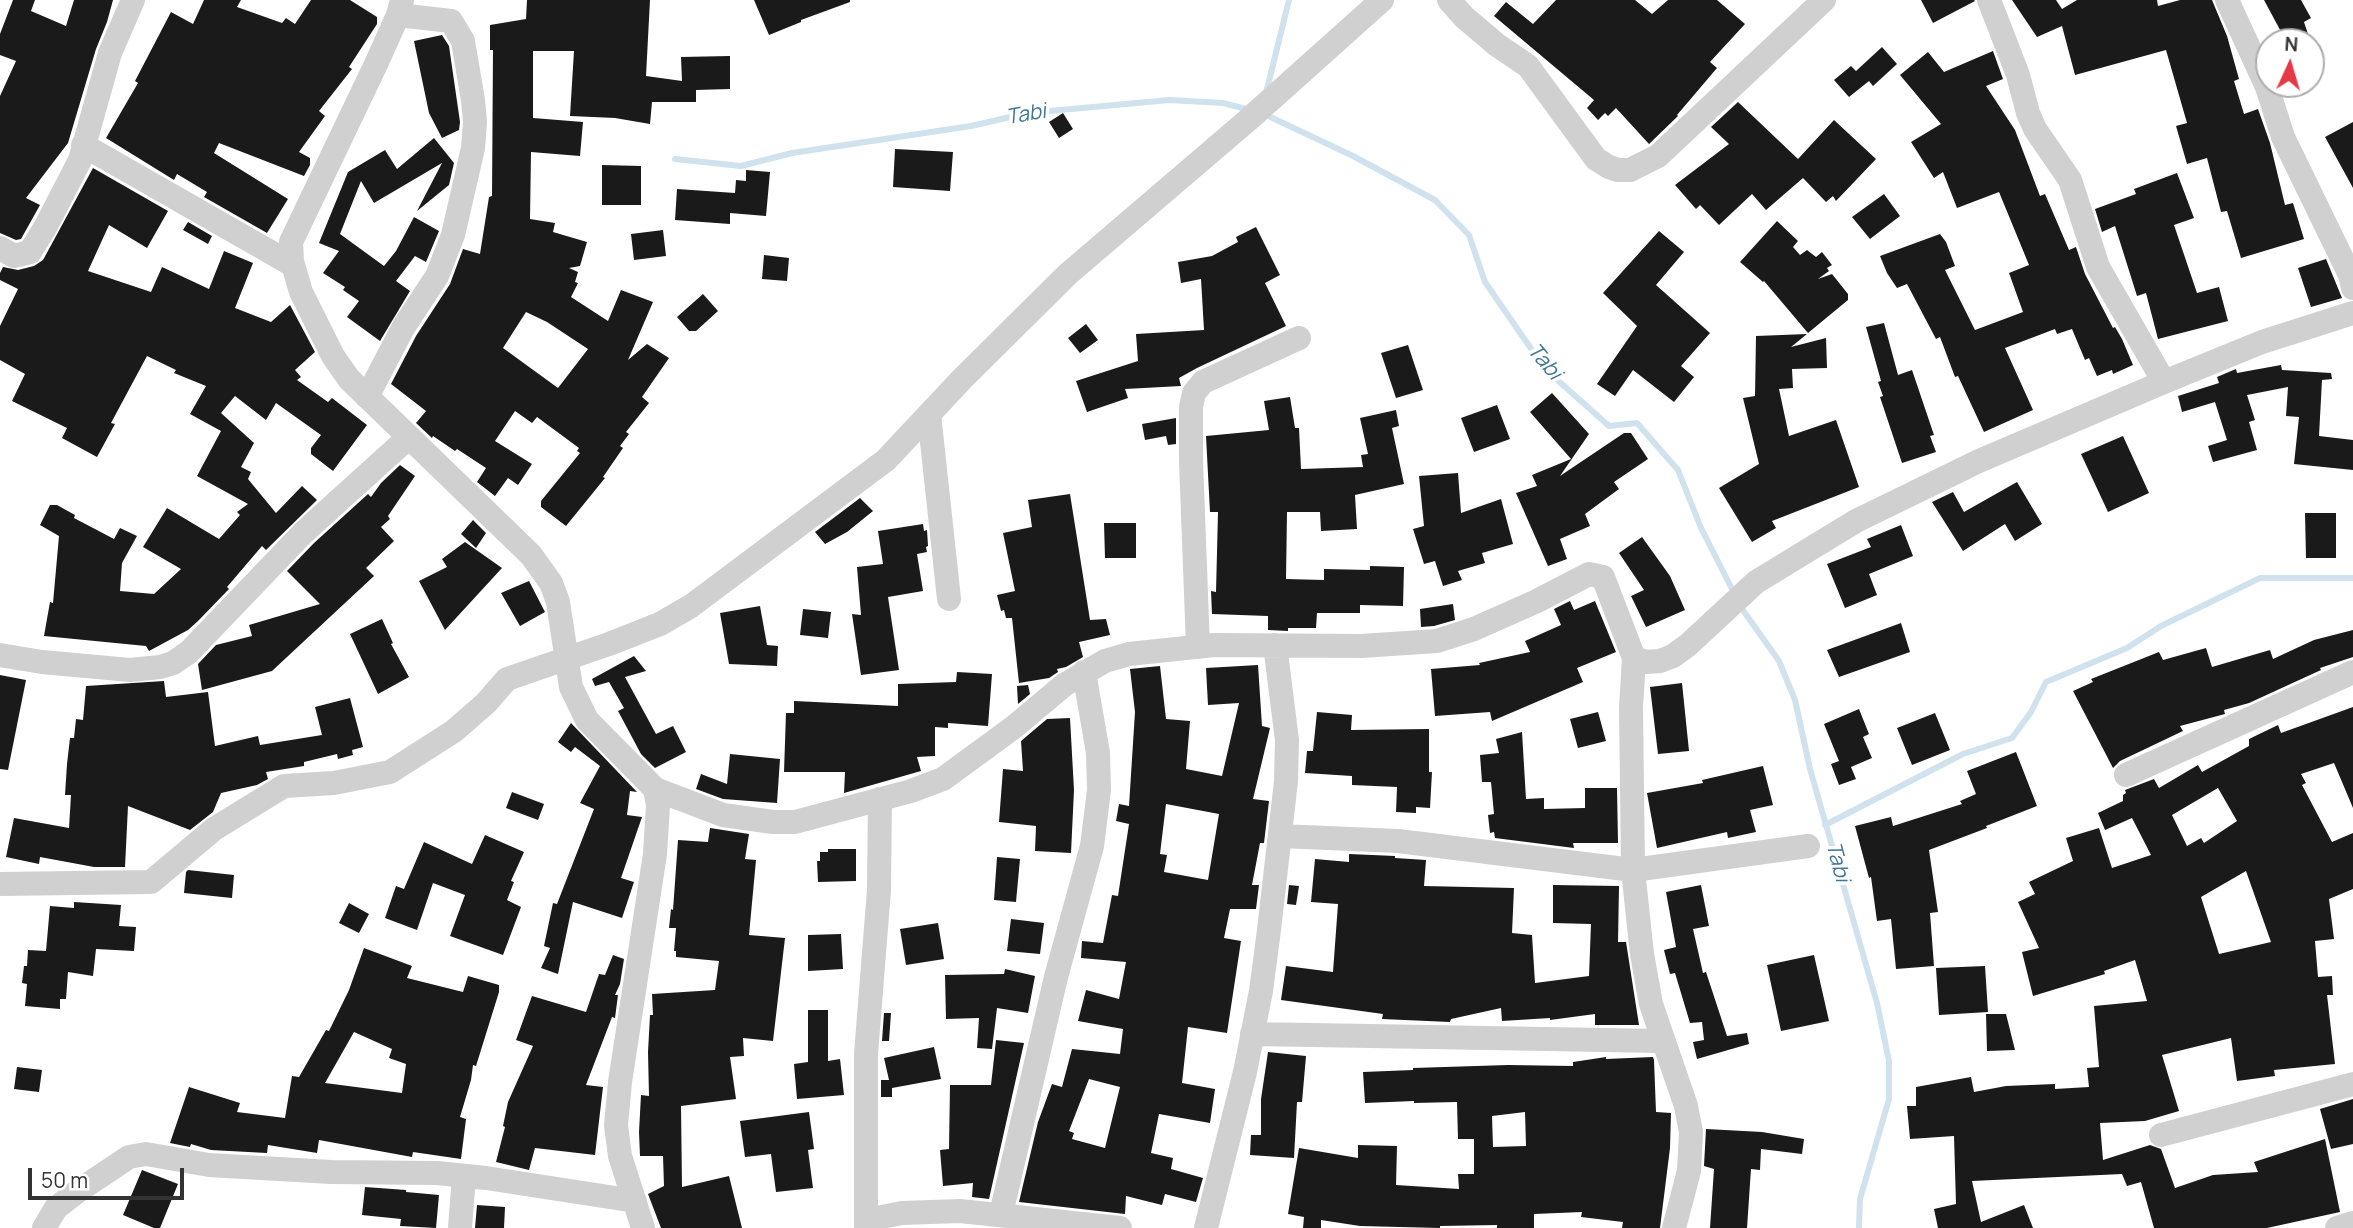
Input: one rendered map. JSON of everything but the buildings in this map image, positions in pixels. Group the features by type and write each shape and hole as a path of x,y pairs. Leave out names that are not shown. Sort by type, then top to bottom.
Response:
{"street":[{"path":"0,248 14,256 30,252 80,160 110,53 134,0"},
{"path":"0,884 150,883 214,829 284,786 334,783 390,772 454,731 486,703 507,679 660,624 691,606 886,460 1068,274 1248,120 1382,0"},
{"path":"1449,0 1464,18 1497,46 1528,66 1596,159 1608,167 1630,170 1658,156 1824,0"},
{"path":"1989,0 2018,75 2035,129 2070,180 2098,267 2164,382"},
{"path":"2227,0 2267,87 2283,136 2350,275 2353,288"},
{"path":"367,397 403,328 437,276 453,235 473,148 473,100 463,41 452,21 400,8 291,242 293,265 301,292 333,356 349,379 367,397 531,555 551,583 558,602 571,687 587,720 655,789 723,815 772,822 795,822 911,791 943,779 966,765 1084,672 1105,661 1129,654 1214,645 1361,646 1437,641 1474,629 1589,574 1596,573 1603,577 1634,658 1631,707 1633,870 1647,979 1651,1004 1685,1106 1692,1147 1689,1171 1674,1228"},
{"path":"83,145 293,265"},
{"path":"1634,658 1646,662 1673,656 1756,582 1856,521 1979,461 2263,342 2353,313"},
{"path":"1198,647 1191,407 1194,393 1203,382 1299,338"},
{"path":"929,414 949,599"},
{"path":"0,655 42,662 130,670 173,663 188,652 304,532 409,437"},
{"path":"1206,1228 1252,1034 1262,979 1280,836 1287,740 1275,645"},
{"path":"1001,1214 1056,977 1092,846 1099,790 1098,753 1084,672"},
{"path":"2126,775 2353,672"},
{"path":"643,1228 620,1156 616,1125 620,1082 655,854 658,805 655,789"},
{"path":"880,799 879,890 866,1054 866,1224 902,1213 960,1211 1121,1228"},
{"path":"1280,836 1398,841 1633,870 1808,846"},
{"path":"1252,1034 1663,1041"},
{"path":"2161,1135 2353,1084"},
{"path":"44,1228 57,1208 78,1191 129,1157 146,1154 209,1166 331,1172 437,1173 635,1202"},
{"path":"460,1228 464,1176"},
{"path":"2337,1228 2353,1223"}],"waterway":[{"path":"1266,93 1289,0"},
{"name":"Tabi","path":"675,159 741,166 792,153 971,126 1028,113 1169,100 1223,103 1250,110"},
{"name":"Tabi","path":"1264,114 1353,156 1435,200 1469,235 1485,282 1545,369 1609,426 1637,423 1678,470 1701,528 1734,593"},
{"path":"1825,825 1963,754 2012,738 2031,712 2046,682 2127,648 2161,626 2260,578 2353,578"},
{"name":"Tabi","path":"1740,606 1779,661 1795,700 1810,769 1877,1003 1889,1061 1889,1099 1860,1199 1859,1228"}]}
